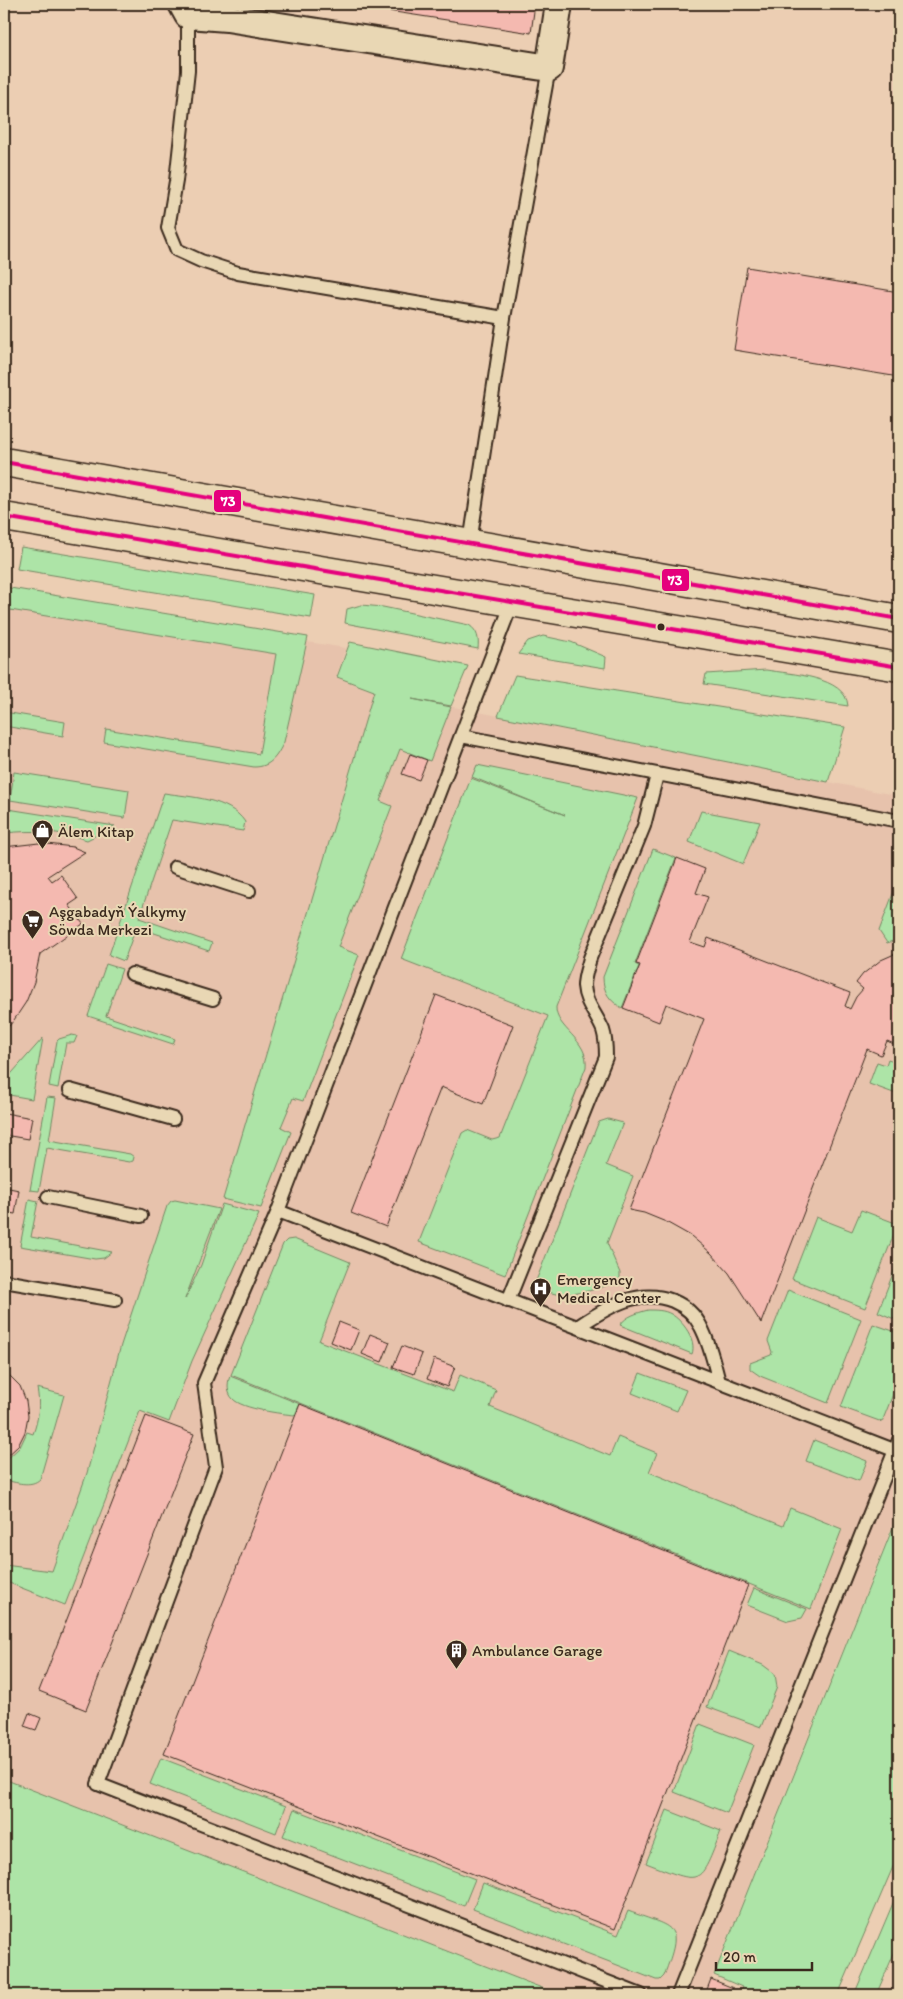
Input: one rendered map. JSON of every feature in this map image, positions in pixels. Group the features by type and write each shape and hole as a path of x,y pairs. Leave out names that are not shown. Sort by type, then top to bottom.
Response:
{"main road":[{"path":"4,462 899,619"},
{"path":"4,517 899,667"}],"street":[{"path":"185,9 227,18 549,68 559,4"}],"lane":[{"path":"185,9 188,71 176,181 168,228 177,250 201,261 238,273 504,318"},
{"path":"470,543 504,318 549,68"},
{"path":"512,603 278,1211 204,1383 216,1467 98,1784 641,1995"},
{"path":"461,736 899,821"},
{"path":"508,1301 606,1058 606,1044 602,1028 586,996 584,985 586,973 590,958 644,826 658,774"},
{"path":"175,867 249,891"},
{"path":"132,974 213,1000"},
{"path":"70,1090 173,1119"},
{"path":"48,1197 141,1216"},
{"path":"278,1211 719,1382 898,1448 678,1995"},
{"path":"4,1281 115,1300"},
{"path":"577,1327 618,1303 633,1298 649,1296 665,1298 680,1304 690,1312 700,1325 719,1382"}],"shaded area":[{"name":"Emergency Medical Center","path":"4,595 346,648 336,677 374,691 899,796 899,1509 705,1995 561,1995 4,1779 4,1767 9,1752 4,1750"}],"green space":[{"path":"21,547 315,595 311,618 17,569"},
{"path":"4,587 308,637 284,742 279,752 269,763 254,767 104,742 106,729 259,754 276,654 4,609"},
{"path":"361,605 383,607 469,625 477,636 478,649 345,623 347,609"},
{"path":"543,636 571,642 606,657 605,668 518,654 528,641"},
{"path":"350,642 468,666 451,706 412,699 451,707 430,761 400,749 380,801 392,806 338,947 359,955 303,1101 293,1098 281,1127 291,1132 261,1208 223,1199 374,691 337,677"},
{"path":"766,670 802,675 828,682 838,688 845,696 848,706 704,684 706,674"},
{"path":"515,675 845,727 828,782 498,716"},
{"path":"4,712 65,722 63,736 4,726"},
{"path":"477,765 638,798 556,1007 557,1015 561,1022 578,1042 586,1057 586,1067 505,1275 419,1242 462,1133 467,1130 492,1140 500,1138 548,1016 401,959 471,778 565,815 472,777"},
{"path":"14,772 129,790 125,818 10,800"},
{"path":"164,793 219,803 238,814 245,822 243,831 172,820 139,918 212,943 209,951 136,927 124,961 109,955"},
{"path":"8,809 115,826 87,840 47,832 5,833"},
{"path":"701,811 760,822 743,864 689,842"},
{"path":"653,849 676,858 635,964 639,966 622,1008 608,996 604,987 603,977"},
{"path":"899,878 899,939 887,943 879,931"},
{"path":"106,964 122,969 106,1016 175,1039 173,1044 88,1016"},
{"path":"72,1035 77,1036 74,1043 66,1043 58,1088 49,1086 57,1041"},
{"path":"43,1038 32,1099 4,1094 4,1082"},
{"path":"888,1059 899,1063 899,1095 869,1084 877,1062 886,1065"},
{"path":"47,1097 56,1098 49,1140 130,1154 134,1157 133,1161 129,1162 47,1148 39,1191 30,1190"},
{"path":"608,1119 623,1123 606,1165 633,1176 607,1243 620,1273 620,1279 608,1285 580,1293 562,1295 548,1292 534,1286 597,1126 599,1122"},
{"path":"29,1199 38,1201 31,1237 112,1252 104,1258 95,1259 20,1246"},
{"path":"175,1200 219,1209 185,1299 201,1265 222,1204 259,1214 192,1361 169,1422 140,1411 65,1605 4,1581 4,1565 52,1571 87,1473 121,1345 167,1206 171,1201"},
{"path":"861,1210 898,1224 865,1308 792,1279 816,1217 852,1231"},
{"path":"4,1221 10,1222 5,1250 4,1250"},
{"path":"294,1239 350,1262 319,1341 453,1392 460,1375 496,1390 490,1407 610,1456 618,1437 657,1453 649,1472 783,1526 790,1508 842,1529 811,1609 231,1375 283,1244 287,1240"},
{"path":"899,1258 899,1321 878,1312"},
{"path":"788,1290 861,1319 828,1403 760,1376 750,1369 750,1363 771,1355 772,1352 768,1341"},
{"path":"648,1310 666,1312 680,1321 691,1337 693,1343 692,1354 620,1325 629,1317"},
{"path":"873,1324 899,1333 899,1379 882,1422 841,1407"},
{"path":"640,1373 686,1390 677,1411 632,1393"},
{"path":"230,1376 300,1404 295,1415 262,1410 238,1403 231,1397 229,1391"},
{"path":"37,1388 64,1395 40,1479 28,1484 4,1480 4,1462 20,1447 27,1432 33,1434 38,1411"},
{"path":"814,1440 867,1461 859,1481 806,1461"},
{"path":"899,1512 899,1853 838,1995 739,1995 742,1987 714,1975"},
{"path":"754,1588 807,1609 802,1618 788,1621 747,1605"},
{"path":"729,1651 763,1665 775,1674 777,1687 761,1727 707,1707"},
{"path":"700,1724 754,1745 727,1813 674,1792"},
{"path":"161,1758 286,1806 276,1833 150,1784"},
{"path":"4,1779 560,1995 4,1995"},
{"path":"294,1809 475,1879 464,1906 283,1836"},
{"path":"667,1810 721,1831 708,1863 703,1872 697,1876 679,1875 646,1863"},
{"path":"483,1883 618,1935 628,1911 657,1921 671,1930 674,1937 674,1946 664,1976 660,1980 656,1980 473,1909"},
{"path":"899,1889 899,1942 876,1995 854,1995"}],"building":[{"path":"343,4 535,4 531,33"},
{"path":"747,267 899,292 899,377 734,350"},
{"path":"410,754 427,760 419,780 402,774"},
{"name":"Aşgabadyň Ýalkymy Söwda Merkezi","path":"39,843 73,847 85,852 48,876 52,881 61,875 78,899 69,905 83,924 40,954 34,982 26,1002 4,1032 4,847"},
{"path":"677,858 705,869 696,893 708,897 690,942 705,947 708,938 850,993 845,1006 850,1009 856,997 863,989 856,983 863,974 881,960 899,952 899,1046 887,1041 881,1055 867,1049 761,1323 729,1273 711,1253 691,1236 666,1222 644,1213 629,1210 704,1019 666,1004 659,1022 623,1008 640,965 636,964"},
{"path":"436,995 513,1025 483,1104 441,1087 386,1227 351,1213"},
{"path":"5,1113 32,1118 28,1139 4,1135"},
{"path":"4,1187 19,1190 15,1214 4,1212"},
{"path":"339,1322 359,1330 351,1350 331,1342"},
{"path":"370,1334 390,1342 382,1362 362,1354"},
{"path":"402,1346 422,1354 414,1374 393,1367"},
{"path":"434,1359 455,1367 447,1387 427,1379"},
{"path":"4,1370 20,1386 26,1401 28,1416 25,1432 18,1446 4,1459"},
{"name":"Ambulance Garage","path":"300,1404 748,1585 615,1929 164,1754"},
{"path":"146,1416 194,1434 86,1710 39,1691"},
{"path":"29,1713 41,1718 36,1730 24,1726"},
{"path":"711,1979 733,1988 730,1995 705,1995"}],"transit line":[{"name":"73","path":"4,462 899,619"},
{"name":"73","path":"4,517 899,667"}],"place":[{"name":"Älem Kitap","path":"42,850"},
{"name":"Aşgabadyň Ýalkymy Söwda Merkezi","path":"33,939"},
{"name":"Emergency Medical Center","path":"541,1307"},
{"name":"Ambulance Garage","path":"456,1669"}]}
